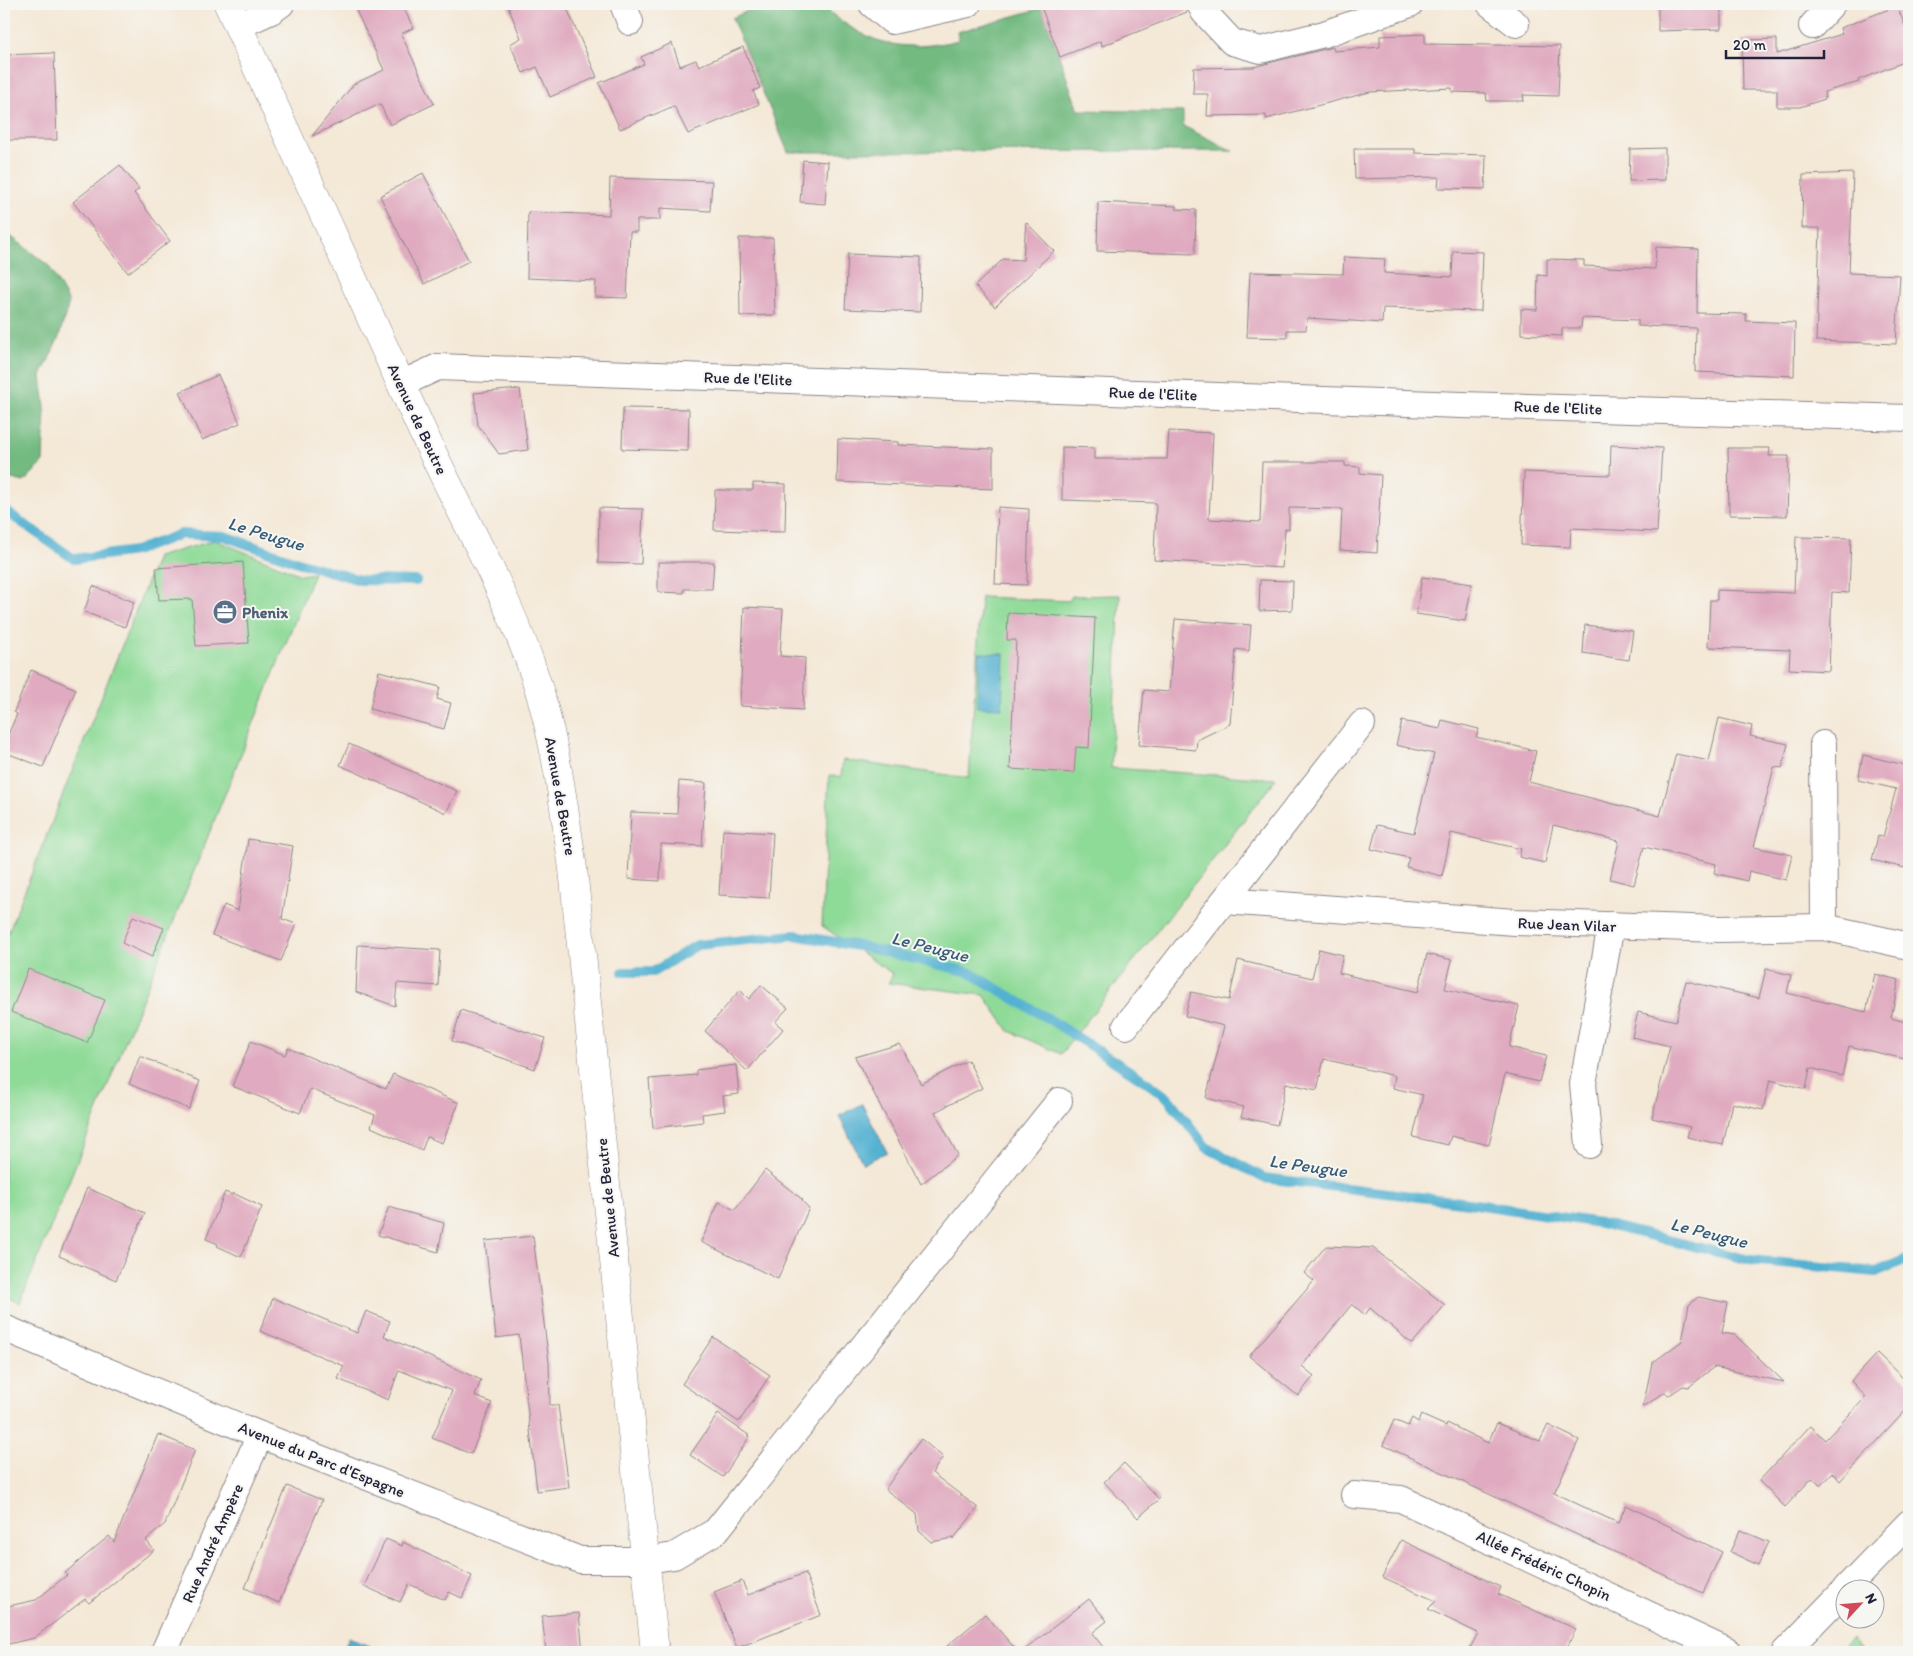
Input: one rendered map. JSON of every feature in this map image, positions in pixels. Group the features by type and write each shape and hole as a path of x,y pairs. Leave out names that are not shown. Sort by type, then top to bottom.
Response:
{"street":[{"path":"233,15 272,11 281,4"},
{"path":"872,4 892,21 968,4"},
{"path":"1200,4 1204,12 1232,42 1261,50 1324,34 1410,4"},
{"path":"1490,4 1516,24"},
{"path":"1812,26 1832,4"},
{"name":"Avenue de Beutre","path":"233,15 401,384 503,598 530,663 546,714 562,789 573,869 647,1560 655,1652"},
{"name":"Rue de l'Elite","path":"401,384 438,366 1442,404 1909,418"},
{"path":"1126,1026 1362,724"},
{"path":"1823,744 1824,926"},
{"name":"Rue Jean Vilar","path":"1224,901 1515,922 1719,930 1824,926 1909,946"},
{"path":"1589,1145 1583,1084 1611,925"},
{"name":"Avenue du Parc d'Espagne","path":"4,1328 260,1435 580,1560 647,1560 674,1556 716,1531 1060,1102"},
{"name":"Rue André Ampère","path":"164,1652 260,1435"},
{"name":"Allée Frédéric Chopin","path":"1354,1496 1401,1498 1729,1652"},
{"path":"1856,1578 1909,1523"},
{"path":"1785,1652 1836,1599"}],"green space":[{"path":"762,4 820,4 837,18 868,37 884,42 918,46 959,40 957,32 1042,8 1078,110 1183,112 1183,126 1233,151 788,152 732,18"},
{"path":"4,231 49,266 69,302 59,337 41,376 45,407 43,462 24,482 4,477"},
{"path":"215,540 301,575 314,573 20,1303 4,1296 4,943 157,557"},
{"path":"1120,595 1111,768 1276,779 1061,1054 1009,1031 984,995 888,983 893,974 822,926 829,775 841,777 843,760 969,778 981,597 1069,601 1072,596"},
{"path":"1851,1639 1865,1652 1838,1652"}],"water":[{"path":"979,653 1004,654 1002,708 977,707"},
{"path":"862,1104 887,1152 863,1164 839,1116"},
{"path":"349,1637 380,1651 380,1652 342,1652"}],"building":[{"path":"353,4 402,4 413,28 401,34 434,104 390,125 380,104 312,136 354,84 384,70"},
{"path":"507,4 565,4 597,77 550,97 537,67 523,73 510,44 521,38"},
{"path":"1040,4 1185,4 1187,12 1102,46 1101,41 1060,57"},
{"path":"1658,4 1721,4 1721,29 1658,31"},
{"path":"1897,6 1909,36 1909,60 1858,80 1859,82 1824,92 1825,99 1800,107 1777,107 1777,90 1743,90 1742,40 1777,39 1777,54 1842,34 1840,28"},
{"path":"1425,34 1425,44 1560,46 1558,96 1523,95 1524,101 1487,101 1486,93 1452,92 1452,88 1370,92 1266,119 1266,115 1207,116 1208,94 1193,94 1194,68 1253,67 1333,47 1334,51 1380,47 1380,36"},
{"path":"672,43 680,66 696,60 699,66 743,47 760,88 753,91 759,104 688,134 674,106 620,129 599,83 644,64 641,57"},
{"path":"54,53 57,140 5,140 4,55"},
{"path":"1665,148 1665,180 1629,181 1630,149"},
{"path":"1354,149 1415,149 1415,153 1486,155 1485,189 1438,188 1439,177 1355,179"},
{"path":"803,160 828,162 825,204 800,202"},
{"path":"120,165 139,189 134,193 170,241 128,273 73,202"},
{"path":"423,173 469,261 424,284 380,196"},
{"path":"1853,173 1849,273 1900,275 1896,344 1816,341 1820,228 1802,228 1803,175"},
{"path":"610,178 712,181 710,211 660,208 660,220 637,220 637,232 630,232 627,298 595,297 596,281 527,278 528,212 609,215"},
{"path":"1098,202 1176,206 1176,209 1196,210 1195,254 1097,251"},
{"path":"1026,222 1054,251 995,307 975,286 1003,259 1023,260"},
{"path":"739,238 773,238 775,315 740,316"},
{"path":"1656,247 1698,249 1697,313 1746,314 1746,321 1795,323 1794,376 1695,372 1696,328 1638,326 1638,320 1582,318 1581,328 1562,328 1562,336 1521,334 1521,309 1537,310 1538,275 1547,276 1547,259 1584,260 1584,266 1655,269"},
{"path":"1453,251 1483,252 1481,311 1383,308 1382,323 1307,318 1306,330 1287,330 1287,338 1247,337 1250,272 1343,274 1344,257 1385,259 1384,273 1452,277"},
{"path":"848,254 921,257 920,312 845,309"},
{"path":"218,375 240,423 202,440 180,392"},
{"path":"520,389 528,450 499,454 478,425 474,393"},
{"path":"623,408 689,409 688,451 622,449"},
{"path":"1169,431 1213,433 1209,519 1260,522 1262,462 1345,462 1345,466 1360,467 1360,473 1381,475 1377,553 1340,550 1342,509 1289,508 1289,529 1285,529 1282,568 1154,560 1156,503 1062,500 1062,447 1094,448 1094,459 1167,459"},
{"path":"838,439 898,442 898,445 993,449 993,489 837,482"},
{"path":"1611,445 1662,448 1657,532 1571,528 1570,547 1521,545 1524,472 1610,475"},
{"path":"1728,448 1770,448 1769,456 1789,456 1787,516 1729,515"},
{"path":"753,483 786,484 785,532 714,530 715,490 753,490"},
{"path":"998,507 1029,509 1027,585 995,584"},
{"path":"599,508 643,509 641,564 598,563"},
{"path":"1796,537 1851,538 1849,593 1832,592 1829,671 1789,669 1790,650 1708,647 1710,600 1717,600 1717,590 1794,593"},
{"path":"243,562 249,643 196,646 192,599 159,600 156,568"},
{"path":"658,562 714,562 712,589 684,589 684,593 658,592"},
{"path":"1422,577 1472,584 1465,621 1416,614"},
{"path":"1260,580 1293,581 1292,610 1259,611"},
{"path":"93,586 134,602 125,627 84,612"},
{"path":"744,607 783,609 780,656 805,658 803,710 740,706"},
{"path":"1008,613 1095,618 1089,748 1076,747 1074,773 1010,769 1016,640 1007,640"},
{"path":"1175,619 1251,625 1249,651 1236,649 1230,724 1197,740 1196,750 1139,745 1144,690 1169,692"},
{"path":"1585,625 1633,631 1629,660 1583,653"},
{"path":"31,670 76,689 43,767 4,752 4,744 17,714 14,712"},
{"path":"379,671 440,687 437,699 451,703 444,729 370,709"},
{"path":"1719,718 1752,726 1750,736 1788,744 1782,768 1774,767 1754,847 1792,855 1786,880 1749,871 1747,881 1714,873 1716,864 1644,847 1634,885 1610,879 1619,841 1553,825 1545,863 1519,857 1521,849 1451,833 1442,876 1406,867 1409,858 1371,849 1377,825 1414,833 1434,754 1396,745 1402,721 1440,729 1442,720 1479,729 1476,737 1536,751 1529,782 1660,816 1676,754 1709,761"},
{"path":"349,744 457,791 446,813 340,765"},
{"path":"1863,755 1909,766 1909,869 1872,860 1878,836 1883,837 1896,789 1858,780"},
{"path":"679,781 706,783 702,846 661,844 660,881 628,879 631,812 677,814"},
{"path":"723,830 773,833 769,898 719,895"},
{"path":"248,839 293,846 282,919 296,924 281,961 212,935 224,905 238,911"},
{"path":"133,916 164,928 152,957 122,943"},
{"path":"358,945 440,950 438,986 397,983 395,1006 356,992"},
{"path":"1319,949 1343,955 1339,973 1418,992 1427,954 1452,960 1445,989 1519,1006 1509,1047 1546,1056 1539,1082 1505,1074 1489,1145 1451,1136 1448,1145 1413,1137 1423,1095 1393,1088 1395,1076 1324,1059 1317,1090 1286,1083 1277,1125 1241,1117 1244,1107 1206,1098 1224,1026 1185,1016 1191,992 1229,1000 1238,960 1312,978"},
{"path":"28,969 105,1000 87,1043 11,1012"},
{"path":"1766,969 1791,975 1787,993 1866,1012 1875,974 1899,980 1891,1018 1909,1023 1909,1060 1849,1046 1842,1076 1810,1068 1806,1089 1770,1080 1763,1110 1732,1103 1723,1145 1687,1137 1690,1127 1652,1118 1670,1046 1632,1037 1638,1012 1676,1021 1686,981 1759,998"},
{"path":"761,985 788,1008 775,1022 783,1029 747,1071 705,1031 740,990 749,999"},
{"path":"461,1010 545,1038 535,1069 452,1041"},
{"path":"251,1041 285,1055 288,1048 386,1089 393,1074 459,1103 442,1143 427,1137 422,1150 371,1127 375,1115 310,1089 300,1113 232,1086"},
{"path":"900,1044 921,1084 968,1060 982,1088 935,1112 958,1155 921,1184 855,1057"},
{"path":"140,1056 200,1081 189,1109 129,1084"},
{"path":"736,1065 739,1094 723,1096 725,1111 702,1114 703,1122 653,1128 649,1079 696,1075 696,1070"},
{"path":"765,1170 803,1200 809,1208 778,1279 701,1242 719,1202 735,1210"},
{"path":"87,1188 145,1213 116,1280 59,1256"},
{"path":"225,1192 232,1195 233,1193 262,1207 241,1257 206,1239"},
{"path":"389,1207 444,1223 438,1252 378,1235"},
{"path":"533,1236 549,1363 550,1405 558,1405 569,1487 537,1491 519,1335 496,1338 485,1241"},
{"path":"1326,1246 1373,1248 1445,1305 1412,1344 1370,1308 1365,1315 1352,1304 1302,1366 1314,1376 1298,1396 1249,1356 1314,1281 1304,1273"},
{"path":"1698,1297 1728,1303 1722,1333 1735,1335 1784,1382 1714,1367 1689,1387 1683,1386 1668,1396 1665,1392 1643,1407 1652,1363 1682,1341 1689,1305"},
{"path":"273,1298 357,1333 366,1311 390,1321 384,1336 481,1380 475,1396 492,1403 471,1454 432,1438 452,1391 399,1370 388,1400 338,1379 344,1366 260,1331"},
{"path":"713,1337 770,1375 739,1422 682,1384"},
{"path":"1877,1353 1909,1384 1909,1407 1840,1481 1833,1473 1821,1486 1812,1478 1785,1507 1759,1481 1810,1426 1825,1440 1866,1397 1851,1381"},
{"path":"718,1414 750,1436 723,1477 690,1455"},
{"path":"1421,1415 1446,1426 1447,1423 1488,1443 1497,1423 1540,1441 1548,1425 1579,1440 1554,1493 1618,1523 1626,1505 1722,1552 1703,1593 1383,1445 1394,1420 1408,1426 1412,1418 1418,1422"},
{"path":"158,1434 195,1450 165,1524 146,1540 154,1550 89,1603 85,1599 34,1638 4,1645 4,1607 36,1600 67,1575 65,1573 109,1536 114,1542"},
{"path":"921,1439 943,1457 932,1473 978,1508 954,1538 931,1542 919,1531 917,1514 885,1489"},
{"path":"1124,1463 1159,1499 1138,1518 1104,1482"},
{"path":"287,1486 322,1500 279,1603 245,1588"},
{"path":"1740,1530 1769,1542 1758,1565 1730,1552"},
{"path":"386,1539 402,1546 403,1542 472,1576 462,1598 449,1592 445,1600 409,1584 400,1602 364,1586"},
{"path":"1401,1540 1501,1587 1498,1594 1576,1629 1565,1652 1468,1652 1478,1633 1428,1609 1436,1601 1382,1577"},
{"path":"805,1573 821,1615 737,1648 714,1592 742,1581 748,1595"},
{"path":"1089,1599 1107,1621 1092,1633 1107,1652 1022,1652"},
{"path":"579,1613 583,1652 546,1652 542,1616"},
{"path":"985,1614 1018,1652 940,1652"}],"waterway":[{"name":"Le Peugue","path":"4,510 74,559 135,551 181,534 224,536 301,563 360,580 416,581"},
{"name":"Le Peugue","path":"623,972 653,972 697,945 794,935 864,947 969,972 1052,1021 1145,1081 1168,1098 1206,1147 1264,1178 1469,1203 1599,1223 1750,1260 1876,1272 1909,1258"}],"place":[{"name":"Phenix","path":"225,612"}]}
